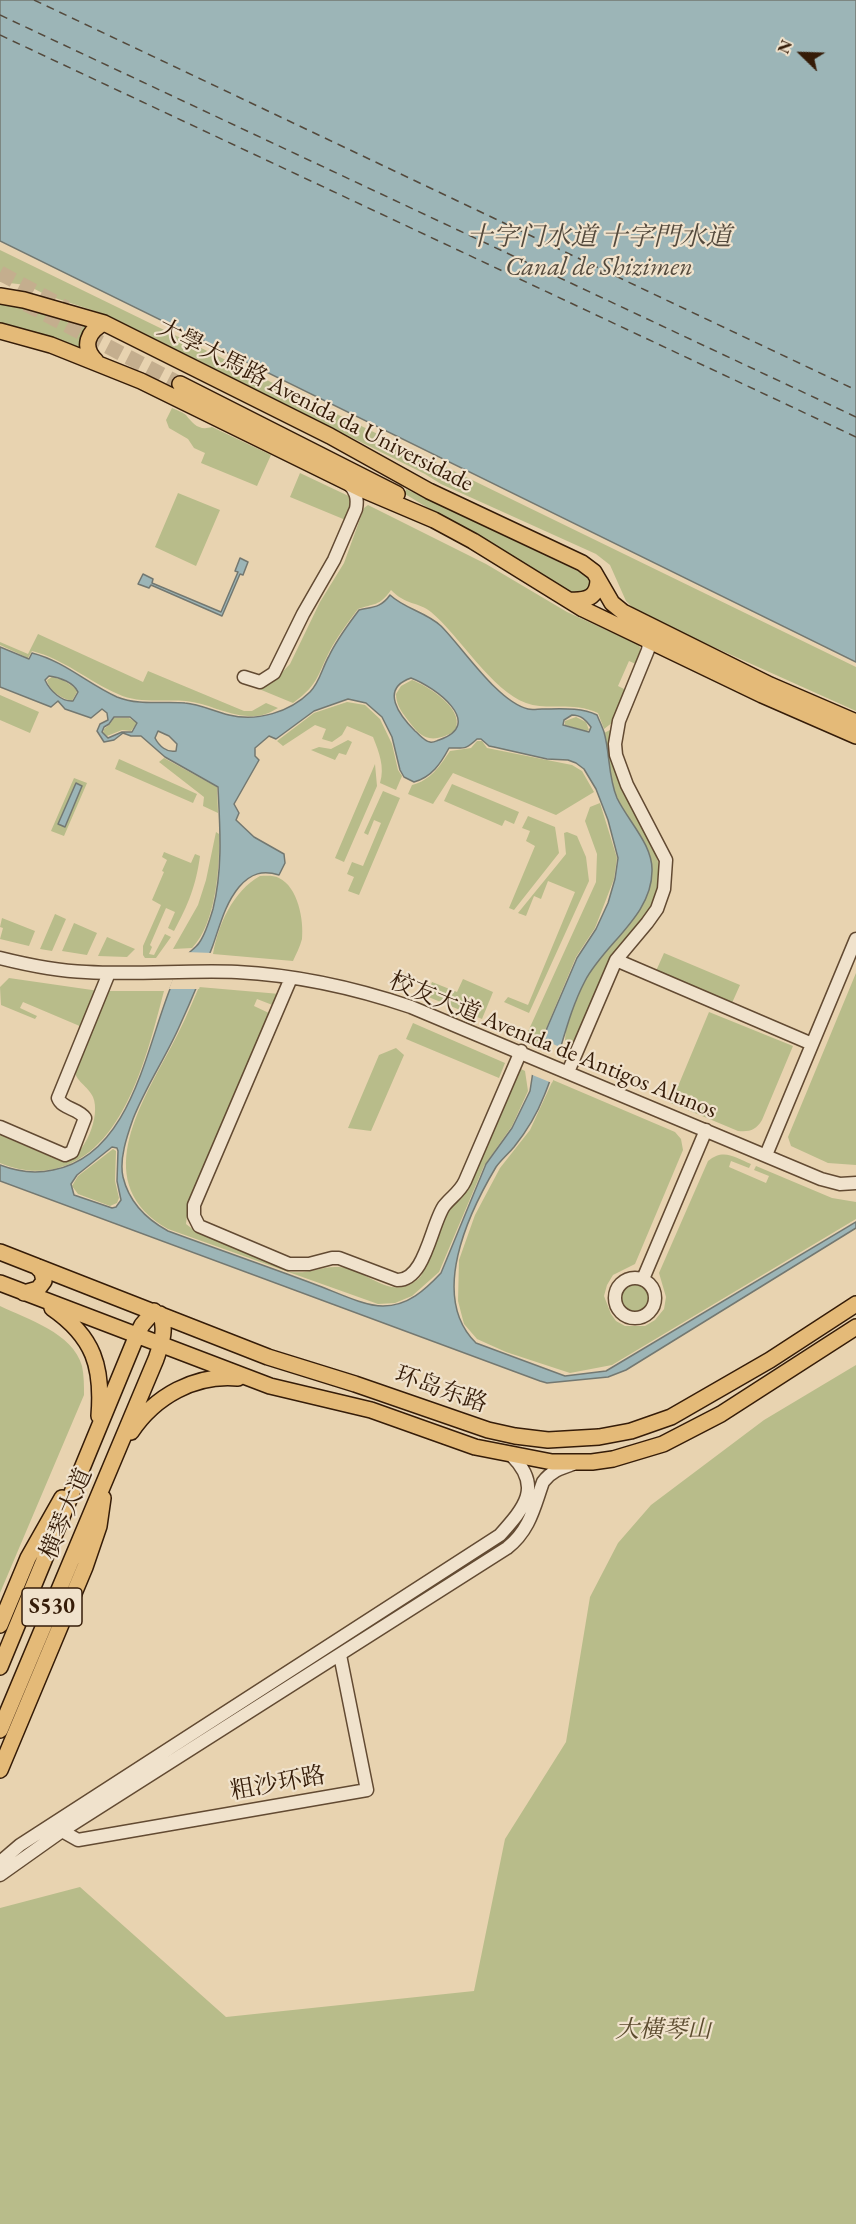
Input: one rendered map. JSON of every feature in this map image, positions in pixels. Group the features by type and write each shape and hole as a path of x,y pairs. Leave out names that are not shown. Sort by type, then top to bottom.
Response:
{"main road":[{"name":"大學大馬路 Avenida da Universidade","path":"0,296 24,300 104,323 330,436 429,491 582,563 594,572 612,603 623,612 770,686 856,723"},
{"path":"96,362 90,354 88,340 95,328 104,323"},
{"name":"大學大馬路 Avenida da Universidade","path":"0,331 51,345 180,399 348,483 434,520 473,541 583,609 762,695 856,735"},
{"path":"429,491 184,378 387,489 434,520"},
{"path":"569,600 584,601 591,597 596,591 598,579"},
{"name":"环岛东路","path":"0,1252 268,1357 378,1391 488,1430 548,1440 598,1437 631,1431 671,1417 770,1360 856,1304"},
{"path":"36,1266 42,1272 44,1281 30,1294 67,1318 87,1341 93,1353 100,1379 94,1440 108,1440 116,1446 116,1454"},
{"name":"环岛东路","path":"0,1283 290,1392 371,1410 475,1447 552,1462 575,1463 613,1459 663,1444 702,1425 856,1327"},
{"name":"横琴大道","path":"0,1667 137,1335 148,1316 158,1312 164,1328 161,1344 0,1730"},
{"path":"770,1360 776,1359 782,1367 779,1376"},
{"path":"116,1454 148,1411 175,1390 218,1377 253,1380"},
{"path":"0,1625 38,1538 83,1466"},
{"path":"0,1770 86,1567 99,1527 104,1485"}],"street":[{"path":"244,677 260,681 274,673 303,614 337,554 356,509 355,491 348,483"},
{"path":"356,509 370,498 380,497"},
{"path":"567,1071 616,960 657,909 664,889 666,860 627,785 616,755 615,744 619,721 645,658 649,643 646,638"},
{"path":"645,658 651,649 664,646"},
{"path":"766,1155 856,939"},
{"name":"校友大道 Avenida de Antigos Alunos","path":"0,958 53,969 109,973 237,972 331,984 395,1001 525,1053 830,1182 856,1183"},
{"path":"616,960 812,1044"},
{"path":"0,1127 59,1153 65,1155 72,1152 86,1118 61,1104 58,1098 109,973"},
{"path":"291,978 194,1205 194,1216 199,1226 288,1264 309,1264 339,1258 392,1279 407,1279 416,1271 442,1209 458,1193 465,1181 525,1053"},
{"path":"643,1279 706,1130"},
{"path":"0,1862 20,1845 500,1535 518,1513 529,1487 525,1471 512,1456"},
{"path":"0,1875 62,1831 515,1542 530,1522 547,1476 575,1463"},
{"name":"粗沙环路","path":"62,1831 78,1840 367,1791 340,1655"}],"green space":[{"path":"0,250 856,667 856,711 638,613 626,601 610,565 596,554 441,484 104,314 46,295 27,285 0,282"},
{"path":"0,299 91,325 81,336 83,352 0,325"},
{"path":"172,408 185,414 197,426 212,427 271,455 257,486 201,463 205,453 194,448 188,439 169,428 166,420"},
{"path":"300,473 357,500 348,521 290,497"},
{"path":"406,489 586,575 591,586 588,592 574,596 405,494"},
{"path":"178,493 220,510 196,566 155,547"},
{"path":"368,505 486,564 567,612 639,645 642,653 638,665 629,661 618,686 626,690 613,722 604,729 598,713 588,709 534,705 513,697 488,675 431,612 401,598 391,590 380,602 358,609 333,645 314,683 293,703 259,689 272,683 290,664 320,602 344,563 364,508"},
{"path":"38,634 143,682 148,671 244,711 252,711 266,703 278,708 264,715 248,716 232,714 186,701 134,699 107,689 44,655 32,651 28,658 0,645 0,642 28,654"},
{"path":"52,677 63,680 78,690 72,701 50,688 47,680"},
{"path":"412,680 434,692 449,705 457,720 453,732 438,738 428,738 419,733 411,724 399,707 396,694 401,686"},
{"path":"0,695 39,712 30,733 0,720"},
{"path":"347,702 365,705 380,719 392,744 398,770 402,776 396,790 380,783 382,765 373,737 347,726 342,735 332,742 322,739 326,729 315,725 283,746 277,741 314,713"},
{"path":"576,717 586,722 589,730 565,725 565,721"},
{"path":"114,718 129,718 137,723 131,731 122,730 107,736 103,733 104,729"},
{"path":"612,729 658,862 661,881 650,914 628,939 573,1052 565,1047 565,1036 575,1000 599,958 635,917 649,854 616,797 604,733"},
{"path":"348,740 352,742 346,755 339,753 335,760 311,750 319,747 331,749"},
{"path":"477,741 482,741 487,748 572,765 582,771 594,792 556,815 453,773 433,804 408,794 412,785 429,776 450,751 471,748"},
{"path":"164,758 217,787 218,813 203,806 204,797 159,762"},
{"path":"119,759 197,794 193,803 115,769"},
{"path":"375,764 377,786 344,862 335,858"},
{"path":"74,778 87,783 64,836 51,831"},
{"path":"452,784 519,812 514,824 505,820 502,826 444,801"},
{"path":"383,791 400,798 359,895 348,891 354,877 347,874 352,862 363,866 381,823 374,820 368,835 364,833"},
{"path":"600,803 617,858 614,879 595,928 576,957 540,1043 526,1036 596,882 597,854 585,821 590,807"},
{"path":"528,816 555,827 559,853 514,910 509,908 535,846 526,841 530,831 522,828"},
{"path":"216,832 219,834 219,862 215,894 206,925 192,948 173,949 198,905"},
{"path":"564,833 577,836 586,857 589,881 529,1013 504,1002 508,997 528,1005 575,892 548,881 541,899 534,896 526,916 518,913 566,854"},
{"path":"164,852 191,863 195,854 200,856 191,895 174,931 168,928 175,912 166,908 150,945 152,947 149,954 154,955 165,934 171,937 156,958 145,958 143,946 161,905 152,900 167,860 162,857"},
{"path":"260,876 272,876 286,882 295,896 301,914 302,939 293,961 213,954 228,910 242,890"},
{"path":"55,914 66,919 52,951 40,949"},
{"path":"2,918 35,931 29,946 0,939 3,928 0,927"},
{"path":"74,923 97,933 87,955 62,951"},
{"path":"107,937 135,949 127,957 98,956"},
{"path":"664,953 740,985 732,1003 656,971"},
{"path":"856,973 856,1165 828,1163 791,1146 788,1137"},
{"path":"9,978 99,991 82,1027 23,1002 20,1008 37,1016 35,1019 1,1005 0,987"},
{"path":"463,979 493,992 482,1019 426,996 432,982 457,992"},
{"path":"199,987 280,994 275,1006 257,999 254,1006 271,1014 187,1215 186,1224 195,1231 291,1272 338,1267 360,1273 390,1287 411,1284 421,1276 447,1212 470,1186 521,1069 525,1071 528,1091 512,1126 484,1166 439,1272 412,1296 395,1303 378,1304 168,1229 144,1211 131,1190 126,1168 128,1144 146,1095 178,1034"},
{"path":"109,991 164,991 141,1070 116,1122 99,1143 78,1160 54,1169 26,1170 0,1163 0,1135 65,1162 79,1152 85,1143 93,1124 95,1105 91,1093 77,1077 75,1070"},
{"path":"709,1012 793,1046 762,1120 752,1130 738,1131 671,1103"},
{"path":"413,1023 505,1063 499,1078 406,1039"},
{"path":"396,1048 404,1055 371,1131 348,1128 379,1055"},
{"path":"553,1080 675,1132 681,1139 683,1150 635,1264 613,1275 607,1285 604,1296 611,1314 616,1321 625,1326 645,1326 655,1320 664,1309 666,1297 659,1273 708,1161 713,1157 724,1154 751,1164 749,1168 731,1161 729,1167 766,1183 769,1176 754,1170 756,1166 832,1198 856,1202 856,1219 612,1365 570,1373 506,1352 477,1339 464,1324 458,1301 459,1260 475,1215 500,1168 530,1130"},
{"path":"113,1149 116,1151 115,1181 119,1198 117,1203 110,1206 78,1194 72,1186 78,1176"},
{"path":"635,1281 646,1286 651,1297 646,1308 635,1313 624,1308 619,1297 624,1286"},
{"path":"0,1306 48,1328 69,1345 77,1354 82,1366 84,1395 0,1593"},
{"name":"大橫琴山","path":"856,1365 856,2224 0,2224 0,1908 80,1887 226,2017 474,1991 505,1839 566,1742 590,1597 618,1543 651,1505 764,1420"}],"water":[{"name":"十字门水道 十字門水道 Canal de Shizimen","path":"0,0 856,0 856,662 0,241"},
{"path":"240,558 248,562 243,575 240,574 222,616 151,585 149,588 138,584 143,574 153,579 152,583 221,612 238,572 235,571"},
{"path":"390,595 441,626 493,685 517,704 530,709 577,710 597,715 604,732 612,782 617,798 644,843 651,861 650,887 644,902 626,929 593,967 585,981 573,1009 550,1082 538,1109 518,1141 496,1167 474,1208 465,1231 454,1279 455,1303 462,1324 476,1343 565,1376 606,1371 856,1222 856,1228 626,1370 608,1377 547,1383 540,1381 0,1181 0,1165 20,1171 39,1172 53,1170 80,1160 101,1143 119,1121 144,1066 179,968 185,957 199,943 207,927 216,894 220,848 218,787 165,757 141,736 123,733 114,740 104,742 97,731 100,724 108,720 107,713 102,709 91,718 65,709 58,701 51,707 0,687 0,647 29,659 32,653 55,661 106,692 125,700 185,703 240,717 262,716 293,705 310,692 343,632 359,610 376,606","holes":["49,676 62,679 70,683 78,692 73,701 65,700 53,692 45,680","411,678 432,689 452,706 458,725 452,733 439,740 433,742 424,739 409,725 399,711 394,696 401,683","348,699 366,703 382,717 392,737 400,770 404,777 414,782 431,773 449,748 464,748 477,739 481,739 489,746 547,759 568,760 584,769 596,789 608,820 618,858 608,903 596,929 577,958 547,1028 534,1065 530,1091 512,1128 486,1164 441,1273 415,1296 392,1305 383,1306 358,1301 168,1231 153,1221 134,1202 123,1177 123,1155 133,1119 169,1049 230,900 248,879 262,873 279,875 285,863 284,854 254,837 236,820 239,813 234,804 259,760 255,756 255,748 269,736 276,739 314,711","572,715 583,718 591,727 589,732 563,725 564,720","114,717 130,717 137,723 132,732 122,732 108,738 102,732","158,731 169,736 177,744 176,751 166,750 155,738","112,1147 117,1148 117,1181 121,1200 116,1207 112,1208 74,1195 71,1184 77,1175"]},
{"path":"76,783 82,786 65,827 58,824"}],"pier":[{"path":"185,952 212,953 199,989 169,989 182,956"},
{"path":"540,1038 564,1049 552,1083 530,1074"}],"ferry route":[{"path":"34,0 856,390"},
{"path":"0,15 856,417"},
{"path":"0,35 856,437"}],"tunnel":[{"path":"0,273 66,308"},
{"path":"26,304 180,384"}]}
